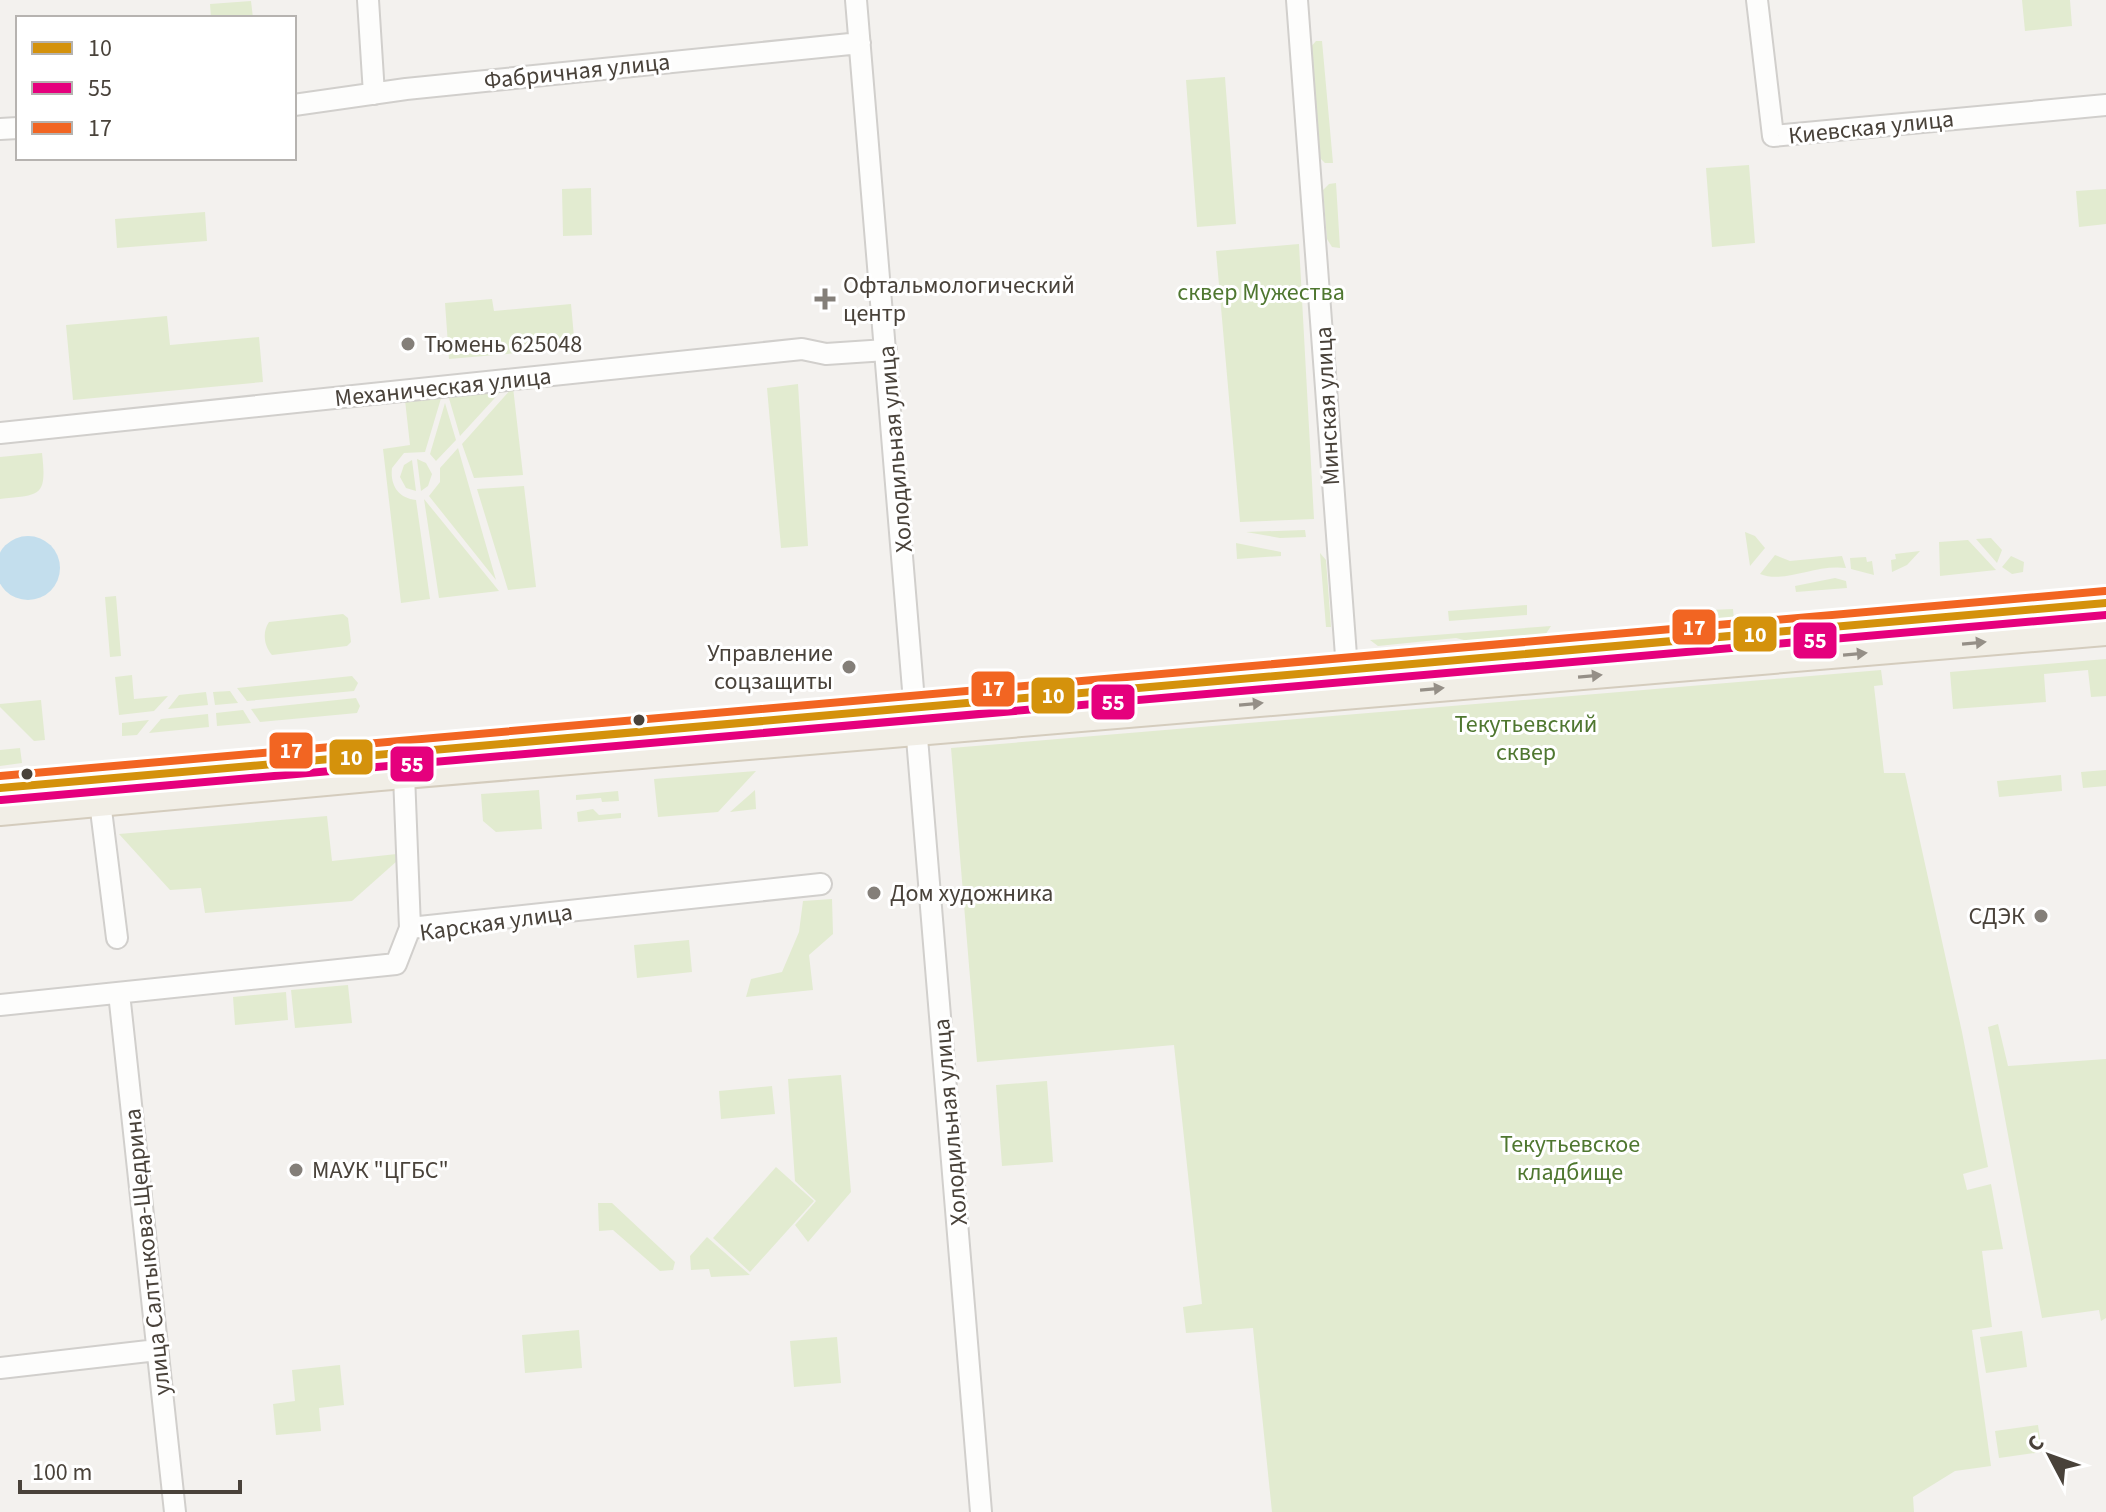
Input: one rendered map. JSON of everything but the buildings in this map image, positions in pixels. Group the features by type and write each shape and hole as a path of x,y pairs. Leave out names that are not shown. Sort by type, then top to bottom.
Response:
{"main road":[{"path":"0,812 404,775 1347,669 2106,603"},
{"path":"0,788 2106,632"}],"street":[{"path":"368,0 374,94"},
{"name":"Холодильная улица","path":"856,0 981,1512"},
{"name":"Минская улица","path":"1297,0 1347,669"},
{"name":"Киевская улица","path":"1757,0 1773,136 2106,105"},
{"name":"Фабричная улица","path":"296,105 860,43"},
{"name":"Механическая улица","path":"0,433 802,349 826,354 886,350"},
{"path":"404,775 410,928"},
{"path":"100,802 117,938"},
{"name":"Карская улица","path":"0,1005 396,964 402,958 410,928 821,884"},
{"name":"улица Салтыкова-Щедрина","path":"119,993 175,1512"},
{"path":"0,1368 157,1350"}],"green space":[{"path":"2022,0 2070,0 2072,26 2025,31"},
{"path":"251,1 253,16 211,16 210,4"},
{"path":"1316,41 1322,41 1333,163 1325,163 1318,156 1309,49"},
{"path":"1225,77 1236,224 1197,227 1186,80"},
{"path":"1749,165 1755,243 1712,247 1706,168"},
{"path":"1336,183 1340,248 1332,247 1327,239 1323,190 1329,184"},
{"path":"591,188 592,235 563,236 562,189"},
{"path":"2106,189 2106,224 2079,227 2076,191"},
{"path":"205,212 207,241 117,248 115,219"},
{"name":"сквер Мужества","path":"1299,244 1314,519 1240,522 1216,251"},
{"path":"492,299 494,311 571,304 575,348 449,359 445,303"},
{"path":"167,316 170,345 259,337 263,382 73,400 66,325"},
{"path":"798,384 808,546 781,548 767,388"},
{"path":"513,387 523,475 474,478 462,444"},
{"path":"504,388 460,436 448,395"},
{"path":"442,395 425,452 404,453 392,468 396,490 404,497 416,500 430,599 401,603 383,449 410,445 405,400"},
{"path":"445,403 456,440 436,461 430,454"},
{"path":"458,448 496,580 429,496 440,482 440,468"},
{"path":"42,453 43,478 38,491 0,499 0,457"},
{"path":"417,459 426,463 432,474 428,486 421,491"},
{"path":"412,460 416,491 406,488 400,477 404,465"},
{"path":"524,486 536,587 508,590 477,489"},
{"path":"424,499 499,591 439,598"},
{"path":"1305,530 1306,537 1280,538 1246,532"},
{"path":"1745,532 1755,536 1765,548 1750,566"},
{"path":"1991,538 2002,550 1997,563 1976,539"},
{"path":"1968,540 1996,570 1940,576 1939,542"},
{"path":"1236,543 1281,552 1281,556 1237,559"},
{"path":"1920,551 1907,565 1892,572 1891,560 1896,559 1895,554"},
{"path":"1320,553 1326,560 1331,627 1326,627"},
{"path":"1775,555 1790,561 1842,556 1846,568 1779,577 1760,574"},
{"path":"2011,556 2024,562 2023,572 2012,574 2002,567"},
{"path":"1866,557 1867,562 1872,561 1874,575 1851,569 1850,558"},
{"path":"1835,578 1846,581 1847,588 1796,592 1795,586"},
{"path":"116,596 121,656 110,657 105,597"},
{"path":"1527,605 1527,615 1449,621 1448,611"},
{"path":"1733,609 1734,620 1718,624 1710,610"},
{"path":"343,614 348,618 351,642 347,646 272,655 267,647 265,634 269,622"},
{"path":"1551,626 1542,640 1479,644 1456,638 1378,646 1370,640"},
{"path":"2106,659 2106,696 2091,697 2088,670 2044,674 2046,702 1953,709 1950,672"},
{"name":"Текутьевское кладбище","path":"1881,670 1883,685 1874,686 1884,773 1905,773 1988,1167 1963,1174 1967,1190 1991,1184 2003,1249 1982,1251 1992,1327 1972,1330 1991,1466 1955,1471 1913,1497 1914,1512 1272,1512 1253,1328 1186,1333 1183,1307 1202,1304 1174,1045 977,1062 951,748"},
{"path":"132,675 134,699 168,696 154,711 119,715 115,677"},
{"path":"352,676 358,683 354,691 247,701 237,688"},
{"path":"230,691 238,703 215,705 213,692"},
{"path":"206,692 208,705 168,709 179,695"},
{"path":"356,698 360,706 357,713 260,722 251,709"},
{"path":"41,700 45,740 34,741 0,707 0,704"},
{"path":"243,710 251,723 217,726 216,713"},
{"path":"208,714 209,727 149,733 161,719"},
{"path":"149,720 137,735 122,736 122,723"},
{"path":"20,748 22,763 0,766 0,750"},
{"path":"2106,770 2106,786 2083,788 2081,772"},
{"path":"756,771 718,812 658,817 654,779"},
{"path":"2061,775 2062,791 1999,797 1997,781"},
{"path":"539,790 542,829 496,832 483,821 481,794"},
{"path":"755,790 756,809 730,812"},
{"path":"618,791 619,801 602,802 601,798 576,800 576,795"},
{"path":"593,809 599,815 621,813 621,818 578,822 577,812"},
{"path":"327,816 332,861 406,853 352,901 205,913 201,888 170,890 119,834"},
{"path":"832,899 833,934 809,955 813,990 746,997 751,979 782,972 799,932 803,901"},
{"path":"689,940 692,972 637,978 634,945"},
{"path":"348,985 352,1023 295,1028 291,990"},
{"path":"286,992 288,1020 235,1025 233,997"},
{"path":"1998,1024 2008,1066 2106,1059 2106,1318 2101,1321 2099,1310 2042,1318 1988,1027"},
{"path":"841,1075 851,1192 808,1242 795,1225 816,1201 795,1181 788,1079"},
{"path":"1047,1081 1053,1162 1002,1166 996,1085"},
{"path":"772,1086 775,1114 721,1119 719,1091"},
{"path":"776,1167 814,1201 750,1272 713,1238"},
{"path":"598,1203 612,1203 675,1262 673,1270 660,1271 613,1230 599,1231"},
{"path":"707,1237 750,1275 711,1277 709,1269 691,1270 690,1256"},
{"path":"579,1330 582,1368 525,1373 522,1335"},
{"path":"2022,1331 2027,1367 1986,1373 1980,1337"},
{"path":"837,1337 841,1383 794,1387 790,1341"},
{"path":"340,1365 344,1405 319,1408 321,1431 276,1435 273,1404 295,1401 292,1370"},
{"path":"2038,1425 2042,1452 1999,1458 1995,1431"}],"water":[{"path":"28,536 46,541 55,550 59,562 55,586 40,598 16,598 5,591 -1,582 -1,554 5,545 16,538"}],"transit line":[{"name":"17","path":"0,776 2105,591"},
{"name":"10","path":"0,788 2106,603"},
{"name":"55","path":"1,800 2106,615"}],"place":[{"name":"Офтальмологический центр","path":"825,299"},
{"name":"Тюмень 625048","path":"408,344"},
{"name":"Управление соцзащиты","path":"849,667"},
{"name":"Дом художника","path":"874,893"},
{"name":"СДЭК","path":"2041,916"},
{"name":"МАУК \"ЦГБС\"","path":"296,1170"}],"park label":[{"name":"Текутьевский сквер","path":"1526,738"}]}
